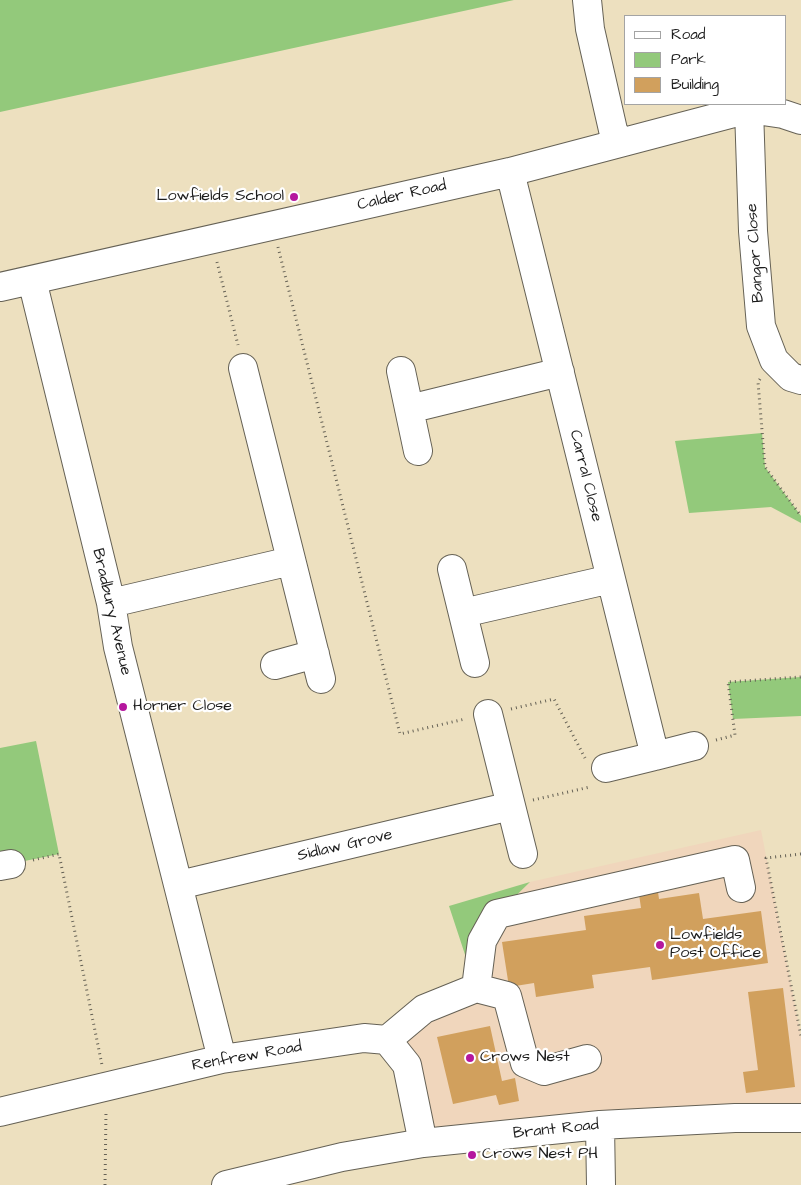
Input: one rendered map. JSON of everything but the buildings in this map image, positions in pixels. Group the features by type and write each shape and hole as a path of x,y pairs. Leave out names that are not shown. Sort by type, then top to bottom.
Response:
{"street":[{"path":"587,0 590,29 613,130 619,143"},
{"name":"Calder Road","path":"0,287 510,172 749,109 783,114 801,120"},
{"name":"Bangor Close","path":"749,109 754,231 761,326 774,360 791,377 801,380"},
{"name":"Carral Close","path":"510,172 655,756"},
{"name":"Bradbury Avenue","path":"32,280 110,603 118,647 180,885 222,1059"},
{"path":"243,368 318,667 275,665"},
{"path":"401,371 418,451"},
{"path":"409,409 560,372"},
{"path":"110,603 292,561"},
{"path":"452,569 475,663"},
{"path":"463,613 611,579"},
{"path":"488,714 523,854"},
{"path":"596,763 655,756 694,746"},
{"name":"Sidlaw Grove","path":"180,885 511,806"},
{"path":"476,988 482,941 497,914 735,860 741,888"},
{"path":"423,1143 407,1065 387,1040 424,1009 476,988 507,996 525,1063 544,1071 587,1059"},
{"name":"Renfrew Road","path":"0,1112 222,1059 364,1038 387,1040"},
{"name":"Brant Road","path":"228,1185 342,1157 423,1143 600,1125 735,1118 801,1118"},
{"path":"600,1125 601,1185"}],"path":[{"path":"273,226 400,734 554,699 596,763 600,784 511,806"},
{"path":"211,240 243,368"},
{"path":"774,360 758,382 765,467 801,516"},
{"path":"694,746 735,735 728,682 801,677"},
{"path":"6,865 59,854 106,1086 105,1185"},
{"path":"801,854 766,858 801,1036"}],"shaded area":[{"path":"761,830 801,1036 801,1118 423,1143 387,1040 476,988 497,914 530,882"}],"green space":[{"path":"0,0 514,0 0,112"},
{"path":"762,433 765,467 801,516 801,523 771,507 689,513 675,441"},
{"path":"801,677 801,716 733,719 728,682"},
{"path":"36,741 59,854 0,866 0,748"},
{"path":"530,882 497,914 476,988 449,906"}],"place":[{"name":"Lowfields School","path":"294,197"},
{"name":"Horner Close","path":"123,707"},
{"name":"Lowfields Post Office","path":"660,945"},
{"name":"Crows Nest","path":"470,1058"},
{"name":"Crows Nest PH","path":"472,1155"}]}
